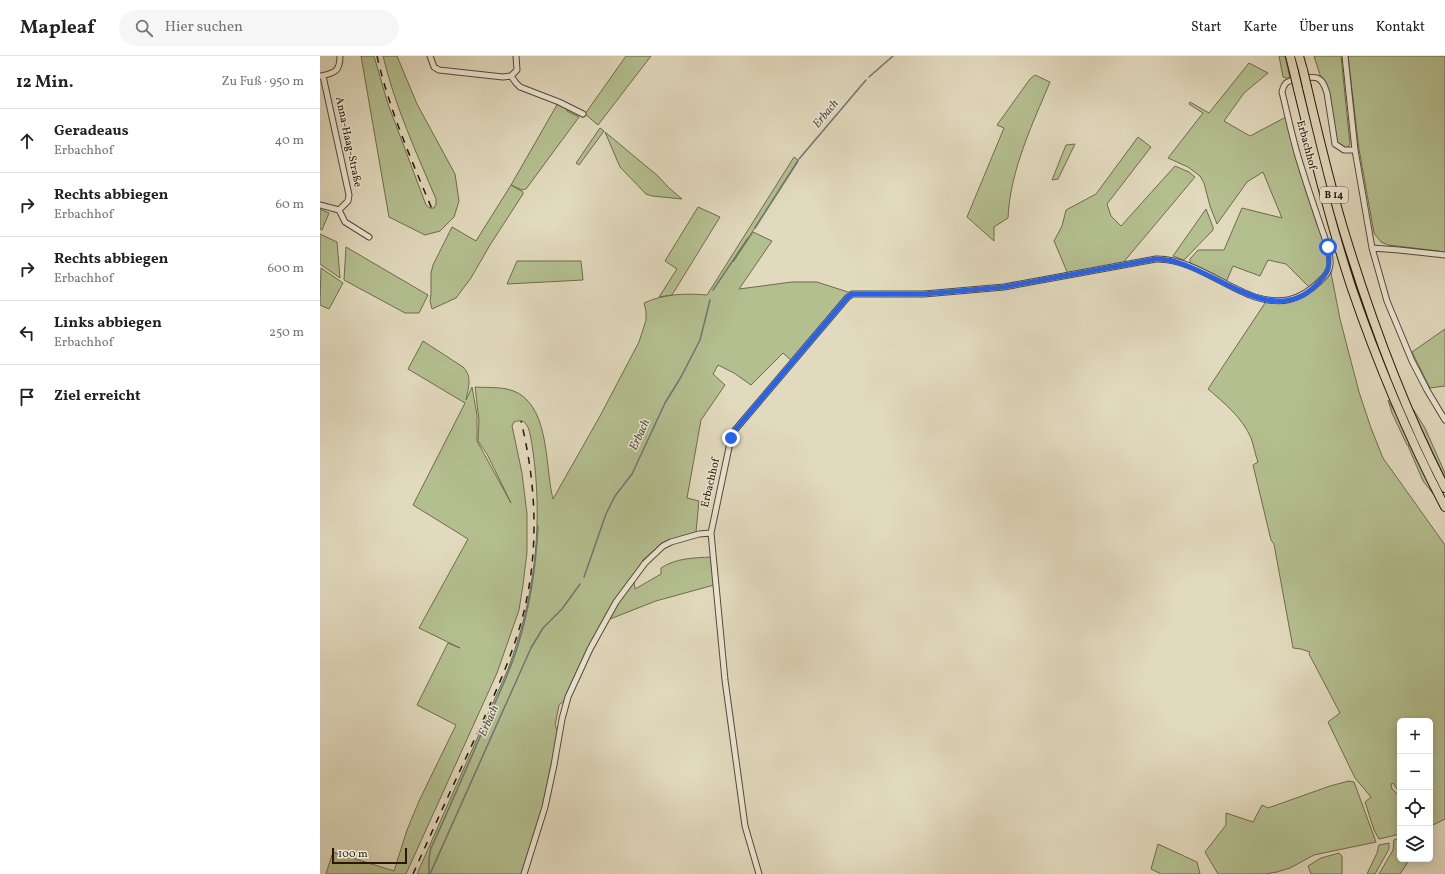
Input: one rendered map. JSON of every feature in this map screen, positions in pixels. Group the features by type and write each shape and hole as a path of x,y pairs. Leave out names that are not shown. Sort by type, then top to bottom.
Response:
{"highway":[{"name":"B 14","path":"1290,56 1329,212 1360,312 1401,414 1445,507"},
{"name":"B 14","path":"1299,56 1342,226 1367,302 1403,397 1445,488"}],"street":[{"path":"322,76 334,73 338,69 340,56"},
{"path":"430,56 432,64 439,70 503,77 511,76 517,70 516,56"},
{"path":"1345,56 1355,150 1372,248 1387,301 1412,361 1445,420"},
{"name":"Anna-Haag-Straße","path":"322,76 338,149 342,157 349,195 348,201 339,210"},
{"path":"511,76 520,87 559,102 583,114"},
{"name":"Erbachhof","path":"711,533 731,438 735,430 852,294 924,294 962,292 1004,287 1156,259 1165,259 1184,264 1254,296 1274,301 1298,298 1312,289 1324,278 1329,270 1330,264 1328,247 1300,165 1282,92 1285,84 1311,77 1316,77 1319,79 1325,85 1327,93 1335,144 1344,150 1355,150"},
{"path":"320,205 339,210 345,222 369,237"},
{"path":"1372,248 1445,256"},
{"path":"524,874 545,807 562,719 568,697 590,649 616,602 645,563 663,546 671,542 699,534 711,533 725,680 745,826 759,874"}],"green space":[{"path":"361,56 374,56 388,104 426,205 430,208 434,208 436,199 400,111 383,56 397,56 417,104 455,174 459,201 454,217 440,231 425,235 389,217"},
{"path":"626,56 651,56 598,125 585,114"},
{"path":"1279,56 1285,56 1290,78 1283,77"},
{"path":"1314,56 1341,56 1350,144 1347,148 1343,148 1337,141 1328,89 1321,78"},
{"path":"1348,56 1445,56 1445,258 1439,251 1388,245 1381,242 1374,233 1359,149"},
{"path":"1249,63 1268,73 1244,93 1224,121 1250,136 1286,117 1326,247 1340,319 1359,392 1371,428 1383,458 1445,545 1445,819 1433,825 1433,718 1397,718 1397,789 1393,783 1391,784 1392,789 1397,794 1397,835 1379,839 1374,830 1365,802 1371,797 1355,778 1328,722 1340,713 1309,654 1310,652 1293,648 1274,544 1271,540 1253,465 1258,462 1251,438 1238,417 1208,389 1267,300 1281,301 1311,289 1286,264 1268,260 1260,276 1233,266 1226,282 1190,263 1190,259 1198,250 1224,250 1242,208 1282,218 1263,172 1247,182 1217,224 1210,206 1204,183 1200,176 1188,167 1168,158 1203,113 1189,104 1190,102 1209,113"},
{"path":"1035,75 1050,82 1029,132 1017,166 1008,218 994,227 994,241 967,217 1004,128 997,125 1030,79"},
{"path":"558,103 568,107 567,111 579,117 526,189 522,190 511,185"},
{"path":"600,128 604,131 579,165 576,163"},
{"path":"605,132 658,176 682,199 646,194 620,167"},
{"path":"1138,137 1151,147 1107,204 1111,216 1121,226 1175,166 1189,172 1195,177 1122,264 1068,274 1054,241 1062,226 1066,210 1096,194"},
{"path":"1075,144 1058,179 1052,180 1066,145"},
{"path":"794,157 798,160 733,262 753,232 772,241 739,289 792,282 817,282 851,293 792,361 783,353 751,385 734,373 718,365 713,374 725,385 701,420 687,498 699,501 696,532 662,543 642,561 645,562 629,582 565,700 559,705 555,725 558,732 543,807 523,874 417,874 508,669 525,615 535,559 537,502 536,474 528,427 523,422 519,421 514,422 512,426 522,473 527,514 527,552 519,610 497,673 406,874 326,874 333,852 394,871 407,830 419,801 456,725 417,705 448,643 460,648 419,628 468,539 413,505 465,403 408,369 423,341 463,367 466,371 469,383 466,400 472,387 477,415 477,441 511,503 487,454 478,441 479,420 475,387 508,389 518,393 528,401 536,413 541,426 553,499 600,416 639,342 646,320 644,303 675,295 707,295"},
{"path":"511,185 523,192 523,194 490,245 471,278 456,298 432,309 430,301 431,273 433,265 452,227 476,241"},
{"path":"698,207 720,217 672,295 659,297 677,269 665,261"},
{"path":"320,209 329,213 322,230 320,229"},
{"path":"1206,209 1213,230 1184,260 1173,256"},
{"path":"320,234 337,242 340,278 320,264"},
{"path":"346,247 428,295 419,313 405,313 344,280"},
{"path":"517,261 581,261 583,280 507,284"},
{"path":"321,268 343,283 329,309 320,305"},
{"path":"1445,329 1445,386 1430,388 1412,352"},
{"path":"1388,400 1399,419 1434,495 1423,481 1408,446 1409,445 1407,445 1392,413"},
{"path":"1412,409 1425,428 1445,473 1445,478"},
{"path":"711,557 714,585 656,601 610,619 617,603 634,582 635,589 661,574 661,568 673,562 685,559"},
{"path":"1349,781 1354,782 1376,842 1314,855 1290,868 1277,872 1265,874 1218,874 1205,852 1226,825 1226,813 1253,822 1262,805 1268,808 1330,786"},
{"path":"1397,839 1397,862 1408,862 1400,874 1379,874 1393,850 1394,840"},
{"path":"1389,843 1389,849 1375,874 1367,874 1377,853 1379,845"},
{"path":"1158,844 1197,862 1200,874 1161,874 1151,869"},
{"path":"1339,853 1342,856 1342,874 1311,874 1308,866 1321,858"}],"waterway":[{"name":"Erbach","path":"869,77 893,56"},
{"name":"Erbach","path":"799,159 866,80"},
{"name":"Erbach","path":"755,228 798,161"},
{"name":"Erbach","path":"713,290 748,238"},
{"name":"Erbach","path":"584,577 606,514 615,496 632,474 665,403 681,377 700,340 710,300"},
{"path":"429,874 429,857 431,848 503,685 518,645 532,586 538,526"},
{"name":"Erbach","path":"430,874 531,648 543,628 562,609 580,584"}],"railway":[{"path":"377,56 394,115 432,209"},
{"path":"413,874 497,687 516,640 525,607 532,560 534,514 530,468 521,421"}],"route":[{"path":"731,438 735,430 852,294 924,294 962,292 1004,287 1156,259 1165,259 1184,264 1254,296 1274,301 1285,300 1298,298 1312,289 1324,278 1328,273 1330,264 1328,247"}]}
